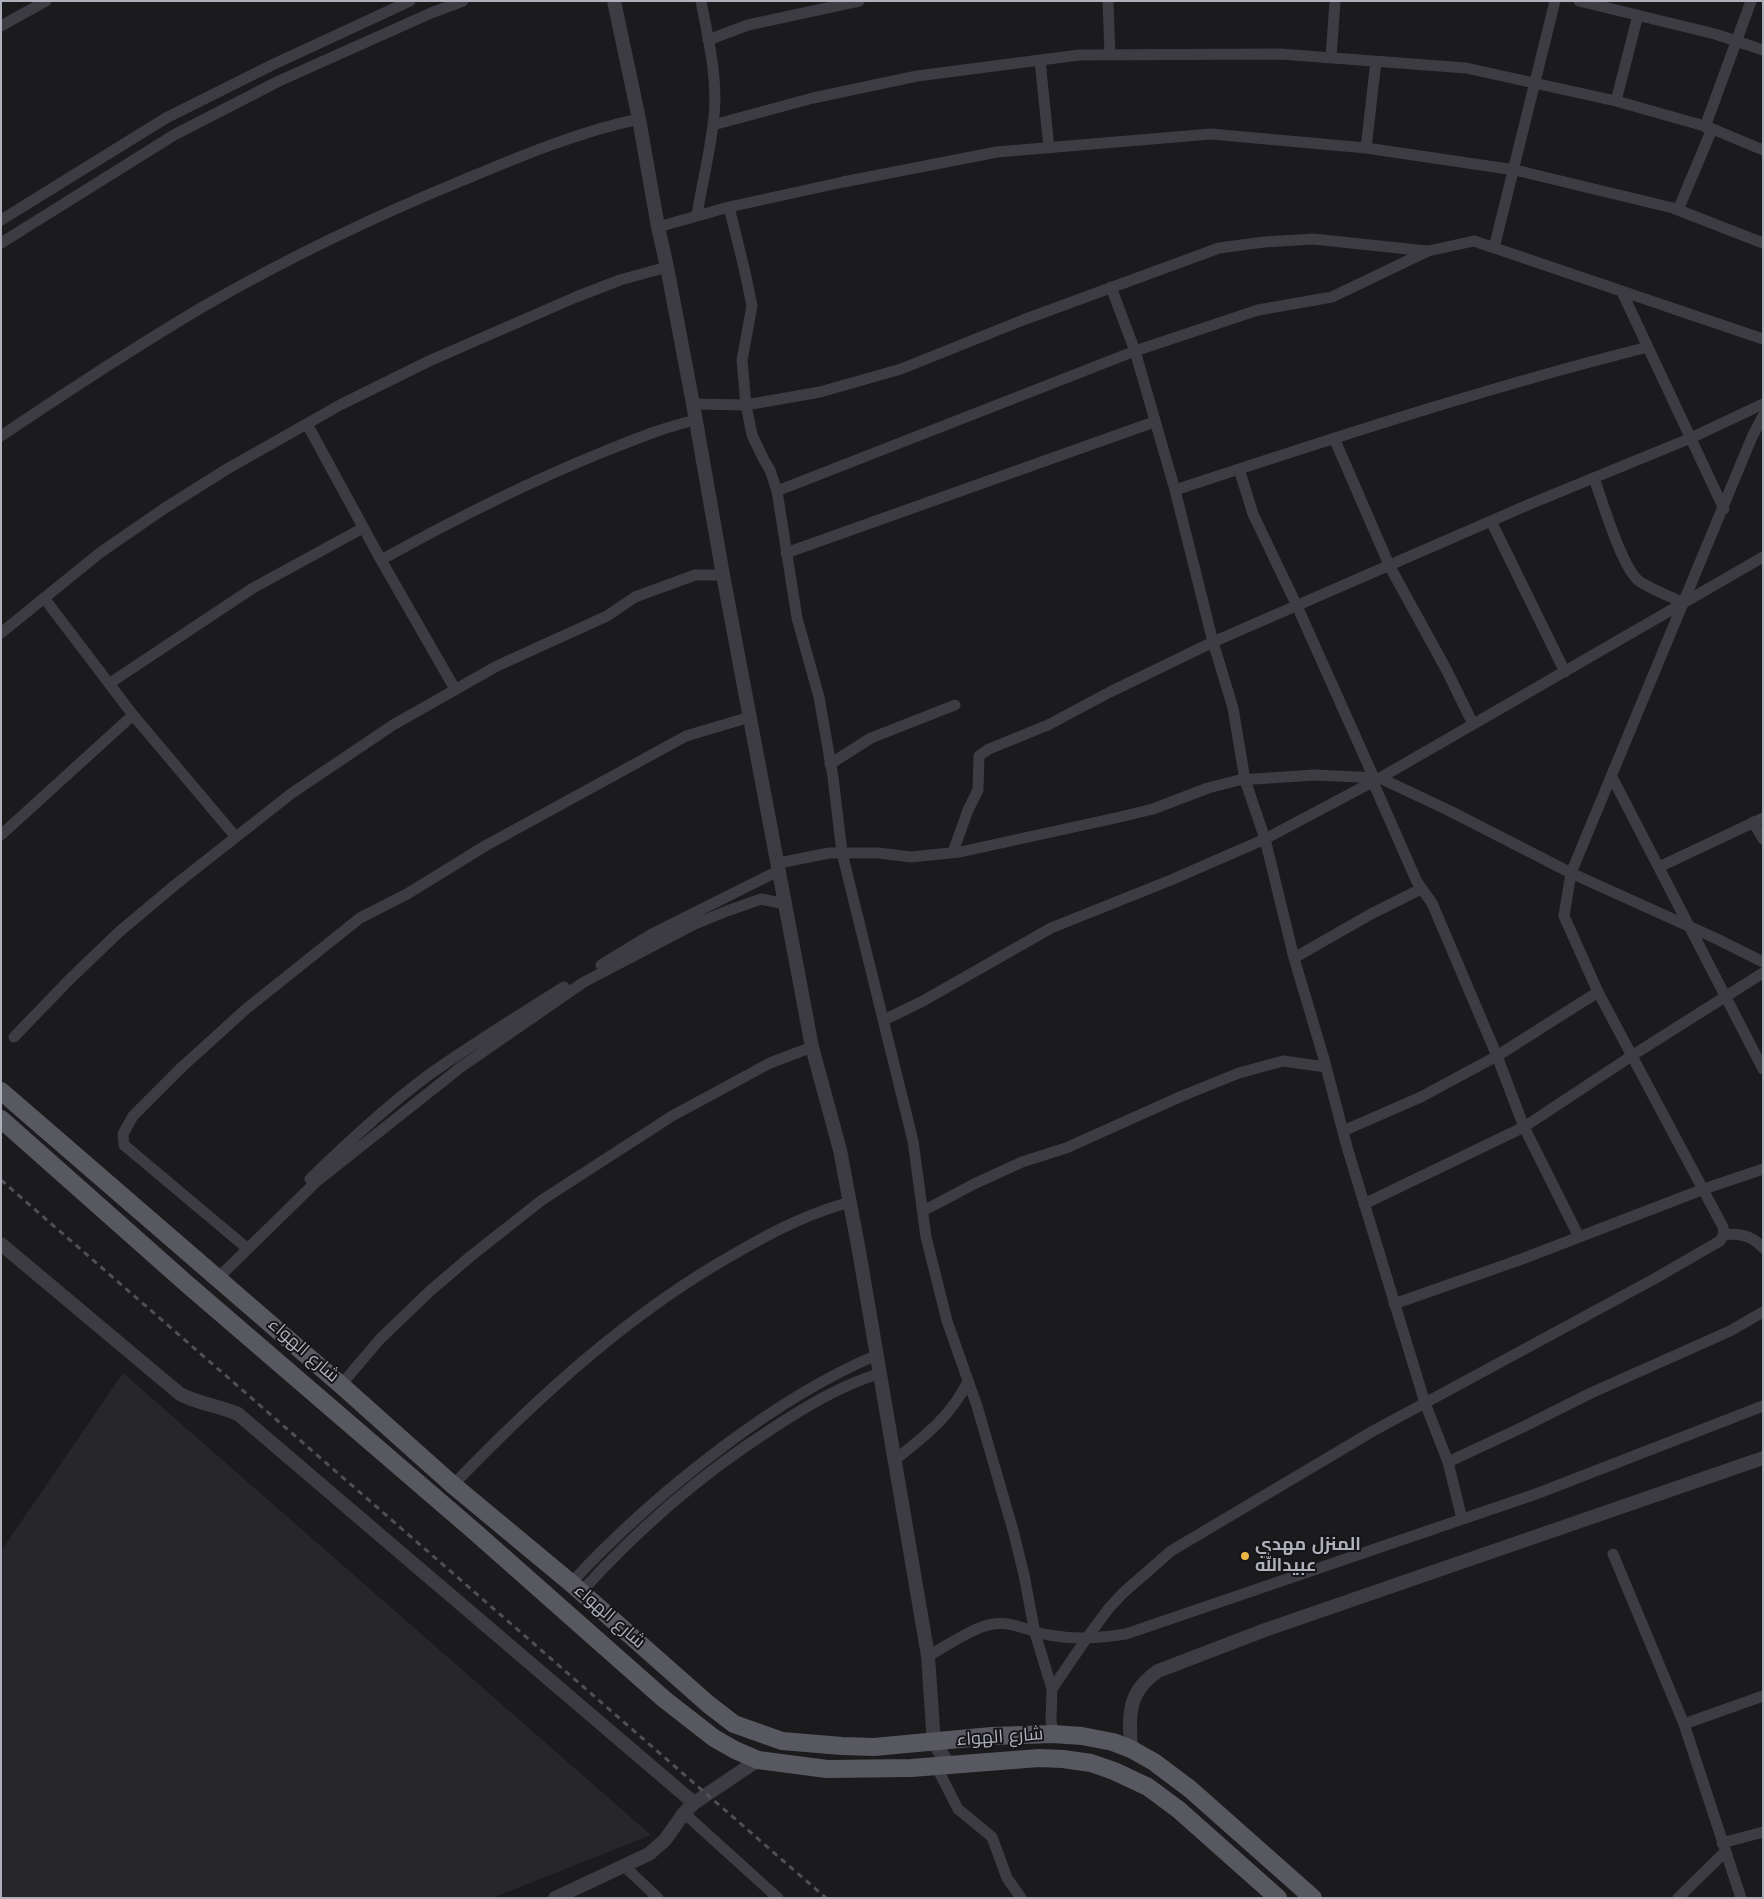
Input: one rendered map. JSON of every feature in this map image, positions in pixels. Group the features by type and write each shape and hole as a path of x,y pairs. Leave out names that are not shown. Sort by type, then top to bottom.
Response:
{"main road":[{"name":"شارع الهواء","path":"1,1091 342,1385 453,1485 576,1587 708,1704 734,1724 782,1741 820,1745 874,1747 934,1743 992,1736 1053,1734 1082,1736 1113,1742 1131,1749 1154,1762 1190,1789 1313,1898"},
{"name":"شارع الهواء","path":"1,1119 187,1284 474,1531 664,1699 714,1738 734,1750 758,1760 827,1769 878,1770 1039,1758 1063,1759 1091,1764 1114,1771 1148,1787 1179,1810 1278,1898"}],"street":[{"path":"1,26 46,1"},
{"path":"1,220 166,118 272,65 410,1"},
{"path":"1,243 174,135 279,81 431,13 463,1"},
{"path":"614,1 639,119 693,404 723,575 812,1047 840,1150 850,1202 878,1355 928,1656 934,1743 958,1809 992,1837 1007,1878 1021,1898"},
{"path":"697,216 713,125 715,92 701,1"},
{"path":"708,40 748,25 859,1"},
{"path":"1108,1 1110,55"},
{"path":"1331,58 1335,1"},
{"path":"1494,248 1515,170 1555,1"},
{"path":"1579,1 1715,34 1763,50"},
{"path":"1678,210 1751,1"},
{"path":"1616,101 1638,15"},
{"path":"713,125 813,98 907,78 1079,55 1280,54 1466,68 1616,101 1708,128 1763,150"},
{"path":"1040,60 1049,148"},
{"path":"1366,148 1376,61"},
{"path":"1,436 90,376 206,306 381,214 520,156 593,131 639,119"},
{"path":"658,227 729,207 842,182 996,152 1210,134 1366,148 1515,170 1678,210 1763,243"},
{"path":"729,207 752,306 742,360 742,378 752,436 770,470 777,491 797,618 819,697 842,853 913,1141 926,1237 945,1312 1013,1530 1035,1633 1052,1689 1051,1720 1053,1734"},
{"path":"693,404 746,405 820,392 902,369 1023,320 1219,248 1264,242 1313,240 1428,251"},
{"path":"777,491 1135,351 1258,310 1332,297 1428,251 1474,241 1763,339"},
{"path":"1,633 101,552 165,508 227,469 340,405 429,362 576,297 620,280 667,268"},
{"path":"1111,287 1135,351 1174,490 1213,642 1233,708 1246,780 1265,839 1294,958 1343,1131 1424,1403 1448,1462 1462,1519"},
{"path":"1622,292 1724,509"},
{"path":"1174,490 1406,415 1576,364 1648,347"},
{"path":"953,852 968,810 978,790 980,776 979,756 989,749 1048,725 1110,692 1213,642 1491,521 1691,438 1763,404"},
{"path":"1052,1689 1109,1608 1123,1593 1171,1551 1373,1431 1720,1242 1724,1234 1723,1227 1598,992 1564,916 1571,873 1724,509 1752,437 1763,416"},
{"path":"381,560 469,513 553,474 626,443 681,423 696,420"},
{"path":"786,553 1154,422"},
{"path":"308,424 381,560 455,689"},
{"path":"1334,438 1390,566 1446,669 1473,724"},
{"path":"1239,469 1253,514 1376,779 1421,889 1432,903 1497,1056 1524,1127 1579,1237"},
{"path":"1594,478 1621,549 1632,572 1639,580 1684,603"},
{"path":"1491,521 1565,672"},
{"path":"110,683 253,588 364,528"},
{"path":"884,1020 923,1001 1051,928 1171,880 1265,839 1376,779 1565,672 1763,557"},
{"path":"14,1038 70,979 119,932 235,836 292,793 393,725 455,689 531,650 607,616 635,597 695,574 723,575"},
{"path":"44,598 110,683 132,715 235,836"},
{"path":"830,764 871,738 955,704"},
{"path":"1,835 132,715"},
{"path":"249,1247 124,1145 123,1134 134,1116 182,1067 246,1009 360,918 407,894 485,846 686,736 750,717"},
{"path":"249,1247 259,1228 358,1134 429,1075 496,1028 652,934 778,867 805,857 842,853 878,853 911,857 1007,843 1152,809 1208,788 1246,780 1315,774 1376,779 1448,810 1571,873 1717,939 1763,962"},
{"path":"1612,777 1763,1069"},
{"path":"1659,868 1758,820 1763,839"},
{"path":"1294,958 1371,914 1421,889"},
{"path":"218,1278 316,1182 454,1073 584,982 695,924 727,911 761,899 785,904"},
{"path":"1364,1204 1524,1127 1633,1055 1763,974"},
{"path":"1343,1131 1421,1097 1497,1056 1598,992"},
{"path":"342,1385 380,1338 430,1290 542,1200 672,1116 770,1063 812,1047"},
{"path":"923,1211 974,1184 1014,1166 1066,1148 1182,1096 1239,1073 1283,1061 1326,1067"},
{"path":"1394,1304 1763,1169"},
{"path":"453,1485 554,1386 651,1308 703,1272 768,1234 812,1213 850,1202"},
{"path":"1724,1234 1739,1234 1756,1239 1763,1248"},
{"path":"1,1244 180,1394 195,1402 238,1414 694,1803"},
{"path":"1448,1462 1591,1393 1730,1331 1763,1312"},
{"path":"576,1587 609,1542 664,1492 748,1428 828,1378 878,1355"},
{"path":"576,1587 710,1472 754,1440 819,1399 842,1387 881,1373"},
{"path":"895,1460 940,1424 958,1402 968,1382"},
{"path":"928,1656 980,1628 992,1624 1006,1623 1022,1626 1035,1633 1086,1639 1126,1634 1160,1624 1579,1478 1763,1406"},
{"path":"1131,1749 1129,1718 1131,1706 1136,1693 1147,1678 1158,1671 1265,1630 1763,1458"},
{"path":"1613,1554 1684,1724 1741,1898"},
{"path":"1684,1724 1763,1696"},
{"path":"555,1898 649,1854 659,1847 684,1813 694,1803 758,1760"},
{"path":"684,1813 778,1898"},
{"path":"1678,1898 1723,1847 1763,1832"},
{"path":"624,1866 658,1898"}],"shaded area":[{"path":"123,1373 651,1835 492,1898 1,1898 1,1551"}],"railway":[{"path":"1,1180 826,1898"}],"place":[{"name":"المنزل مهدي عبيدالله","path":"1245,1556"}]}
